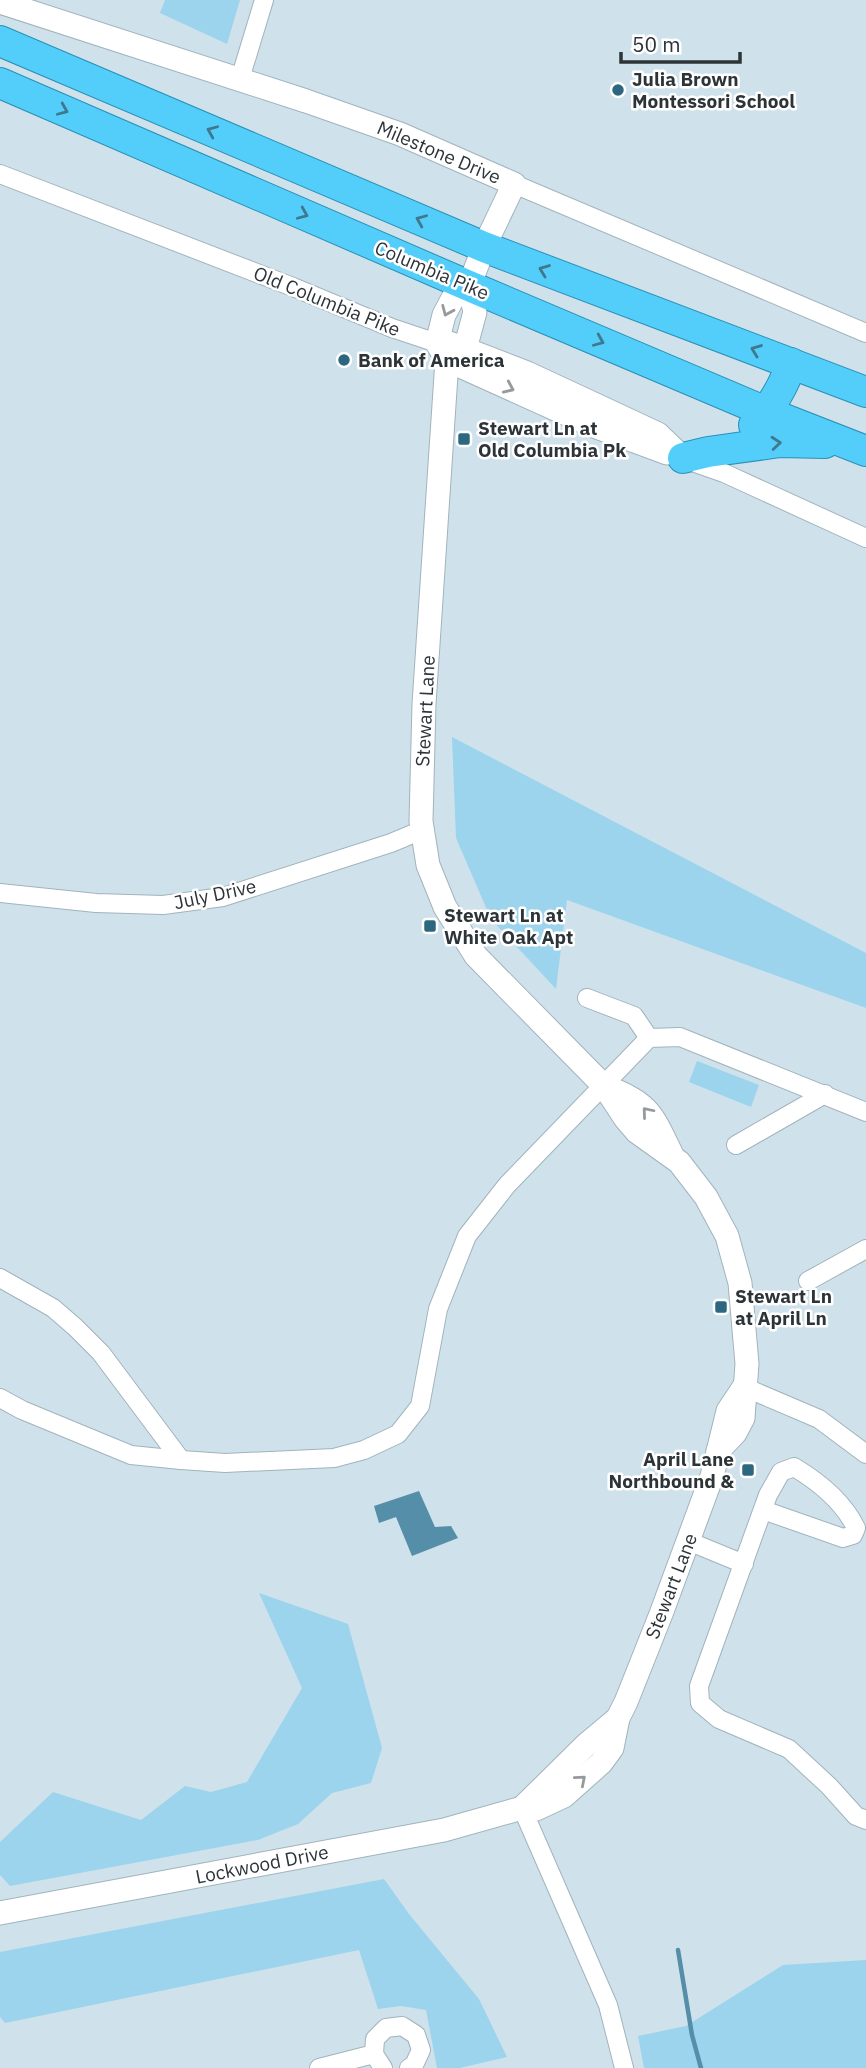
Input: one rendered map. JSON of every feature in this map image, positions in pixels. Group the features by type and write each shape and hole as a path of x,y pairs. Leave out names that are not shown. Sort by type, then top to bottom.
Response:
{"highway":[{"path":"0,41 484,247 866,391"},
{"name":"Columbia Pike","path":"0,83 469,286 766,412 858,447"},
{"path":"696,455 751,428 766,412 786,380 791,363"},
{"path":"696,455 780,442 858,447"}],"street":[{"path":"240,79 264,0"},
{"name":"Milestone Drive","path":"0,2 400,134 866,333"},
{"name":"Old Columbia Pike","path":"0,174 293,286 450,351 527,373 658,434 724,473 866,538"},
{"name":"Stewart Lane","path":"514,184 469,286 453,298 444,315 450,351 424,704 421,821 428,865 444,906 476,956 604,1086 640,1103 652,1114 673,1157 706,1198 727,1237 740,1283 747,1364 743,1418 735,1433 718,1451 712,1476 688,1541 618,1718 612,1748 601,1763 564,1796 536,1808 522,1808"},
{"name":"July Drive","path":"0,893 96,903 163,905 223,897 391,843 422,830"},
{"path":"587,998 634,1016 649,1038"},
{"path":"0,1398 22,1410 131,1455 225,1463 334,1458 364,1450 398,1434 419,1406 438,1309 467,1236 507,1185 649,1038 680,1037 866,1112"},
{"path":"736,1145 825,1094"},
{"path":"808,1281 866,1249"},
{"path":"0,1278 53,1308 83,1335 100,1353 181,1460"},
{"path":"744,1387 819,1419 866,1454"},
{"path":"763,1510 843,1538 853,1535 856,1528 844,1508 815,1480 794,1467 781,1472 768,1495 699,1686 699,1703 719,1719 789,1749 829,1786 856,1816 866,1821"},
{"path":"688,1541 744,1564"},
{"path":"522,1808 608,2005 624,2068"},
{"name":"Lockwood Drive","path":"0,1913 444,1830 522,1808"},
{"path":"319,2068 379,2061 375,2039 386,2028 402,2026 416,2035 421,2050 414,2065 409,2068"}],"shaded area":[{"path":"165,0 240,0 227,44 160,13"},
{"path":"452,737 866,953 866,1008 567,900 556,989 491,919 456,838"},
{"path":"697,1061 759,1085 751,1107 689,1082"},
{"path":"419,1491 435,1527 451,1526 458,1538 412,1556 396,1517 379,1523 374,1506"},
{"path":"259,1593 348,1624 382,1748 371,1783 332,1793 298,1824 258,1840 10,1886 0,1875 0,1842 53,1792 141,1820 185,1786 211,1792 247,1782 302,1688"},
{"path":"384,1879 409,1914 479,1999 507,2057 460,2068 437,2068 426,2010 401,2006 378,2009 359,1950 5,2023 0,2017 0,1952"},
{"path":"866,1960 866,2068 644,2068 638,2036 686,2026 783,1965"}],"waterway":[{"path":"678,1950 692,2035 701,2068"}],"place":[{"name":"Julia Brown Montessori School","path":"618,90"},
{"name":"Bank of America","path":"344,360"},
{"name":"Stewart Ln at Old Columbia Pk","path":"464,439"},
{"name":"Stewart Ln at White Oak Apt","path":"430,926"},
{"name":"Stewart Ln at April Ln","path":"721,1307"},
{"name":"April Lane Northbound &","path":"748,1470"}]}
